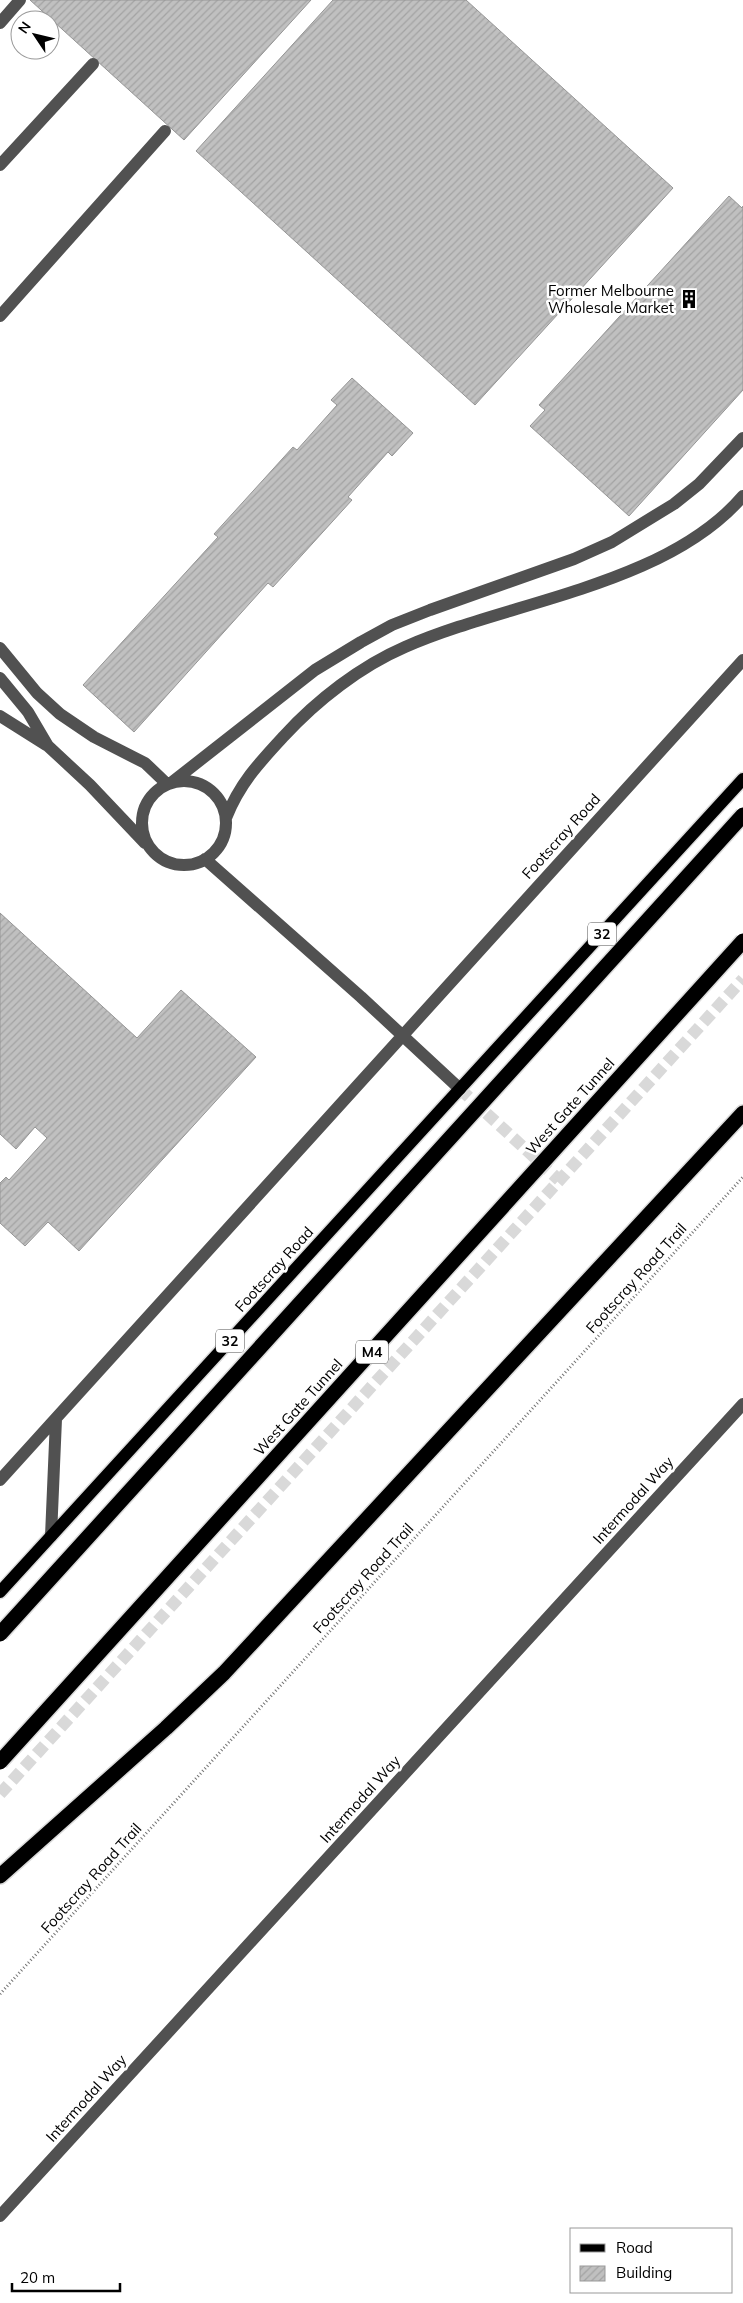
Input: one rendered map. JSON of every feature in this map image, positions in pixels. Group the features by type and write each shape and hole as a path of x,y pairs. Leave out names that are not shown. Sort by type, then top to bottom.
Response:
{"highway":[{"path":"0,1634 743,814"},
{"name":"West Gate Tunnel","path":"0,1762 743,941"},
{"path":"0,1876 166,1728 224,1673 743,1113"}],"main road":[{"name":"Footscray Road","path":"0,1592 743,779"}],"street":[{"path":"0,23 20,0"},
{"path":"0,165 93,64"},
{"path":"0,316 165,131"},
{"path":"149,846 143,835 144,809 155,793 315,670 392,625 574,559 612,542 674,504 699,484 743,438"},
{"path":"0,716 48,746 90,784 158,856 176,864 194,864 205,859 221,843 225,831 226,818 235,796 249,774 297,721 347,681 405,647 450,630 624,574 680,546 706,530 723,517 743,496"},
{"path":"0,648 37,693 60,714 94,737 145,763 169,783"},
{"name":"Footscray Road","path":"0,1480 743,660"},
{"path":"0,678 28,712 48,746"},
{"path":"169,783 183,780 207,787 223,806 226,818"},
{"path":"205,859 404,1036 460,1089"},
{"name":"Intermodal Way","path":"0,2216 743,1404"},
{"path":"51,1536 56,1419"}],"path":[{"name":"Footscray Road Trail","path":"0,1994 743,1177"}],"building":[{"path":"30,0 311,0 184,140 60,27 60,10 41,10"},
{"path":"333,0 466,0 673,188 475,405 196,151"},
{"name":"Former Melbourne Wholesale Market","path":"729,196 742,208 743,206 743,390 629,516 530,426 545,410 539,405"},
{"path":"352,378 413,433 392,456 388,452 348,497 352,500 273,587 268,583 134,732 83,685 218,537 214,534 293,447 297,450 337,405 331,400"},
{"path":"0,913 137,1038 181,990 256,1057 79,1251 48,1222 25,1246 0,1223 0,1183 6,1177 9,1180 47,1138 35,1127 16,1149 0,1134"}],"tunnel":[{"path":"0,1794 743,979"},
{"path":"460,1089 559,1180"}],"place":[{"name":"Former Melbourne Wholesale Market","path":"689,299"}]}
